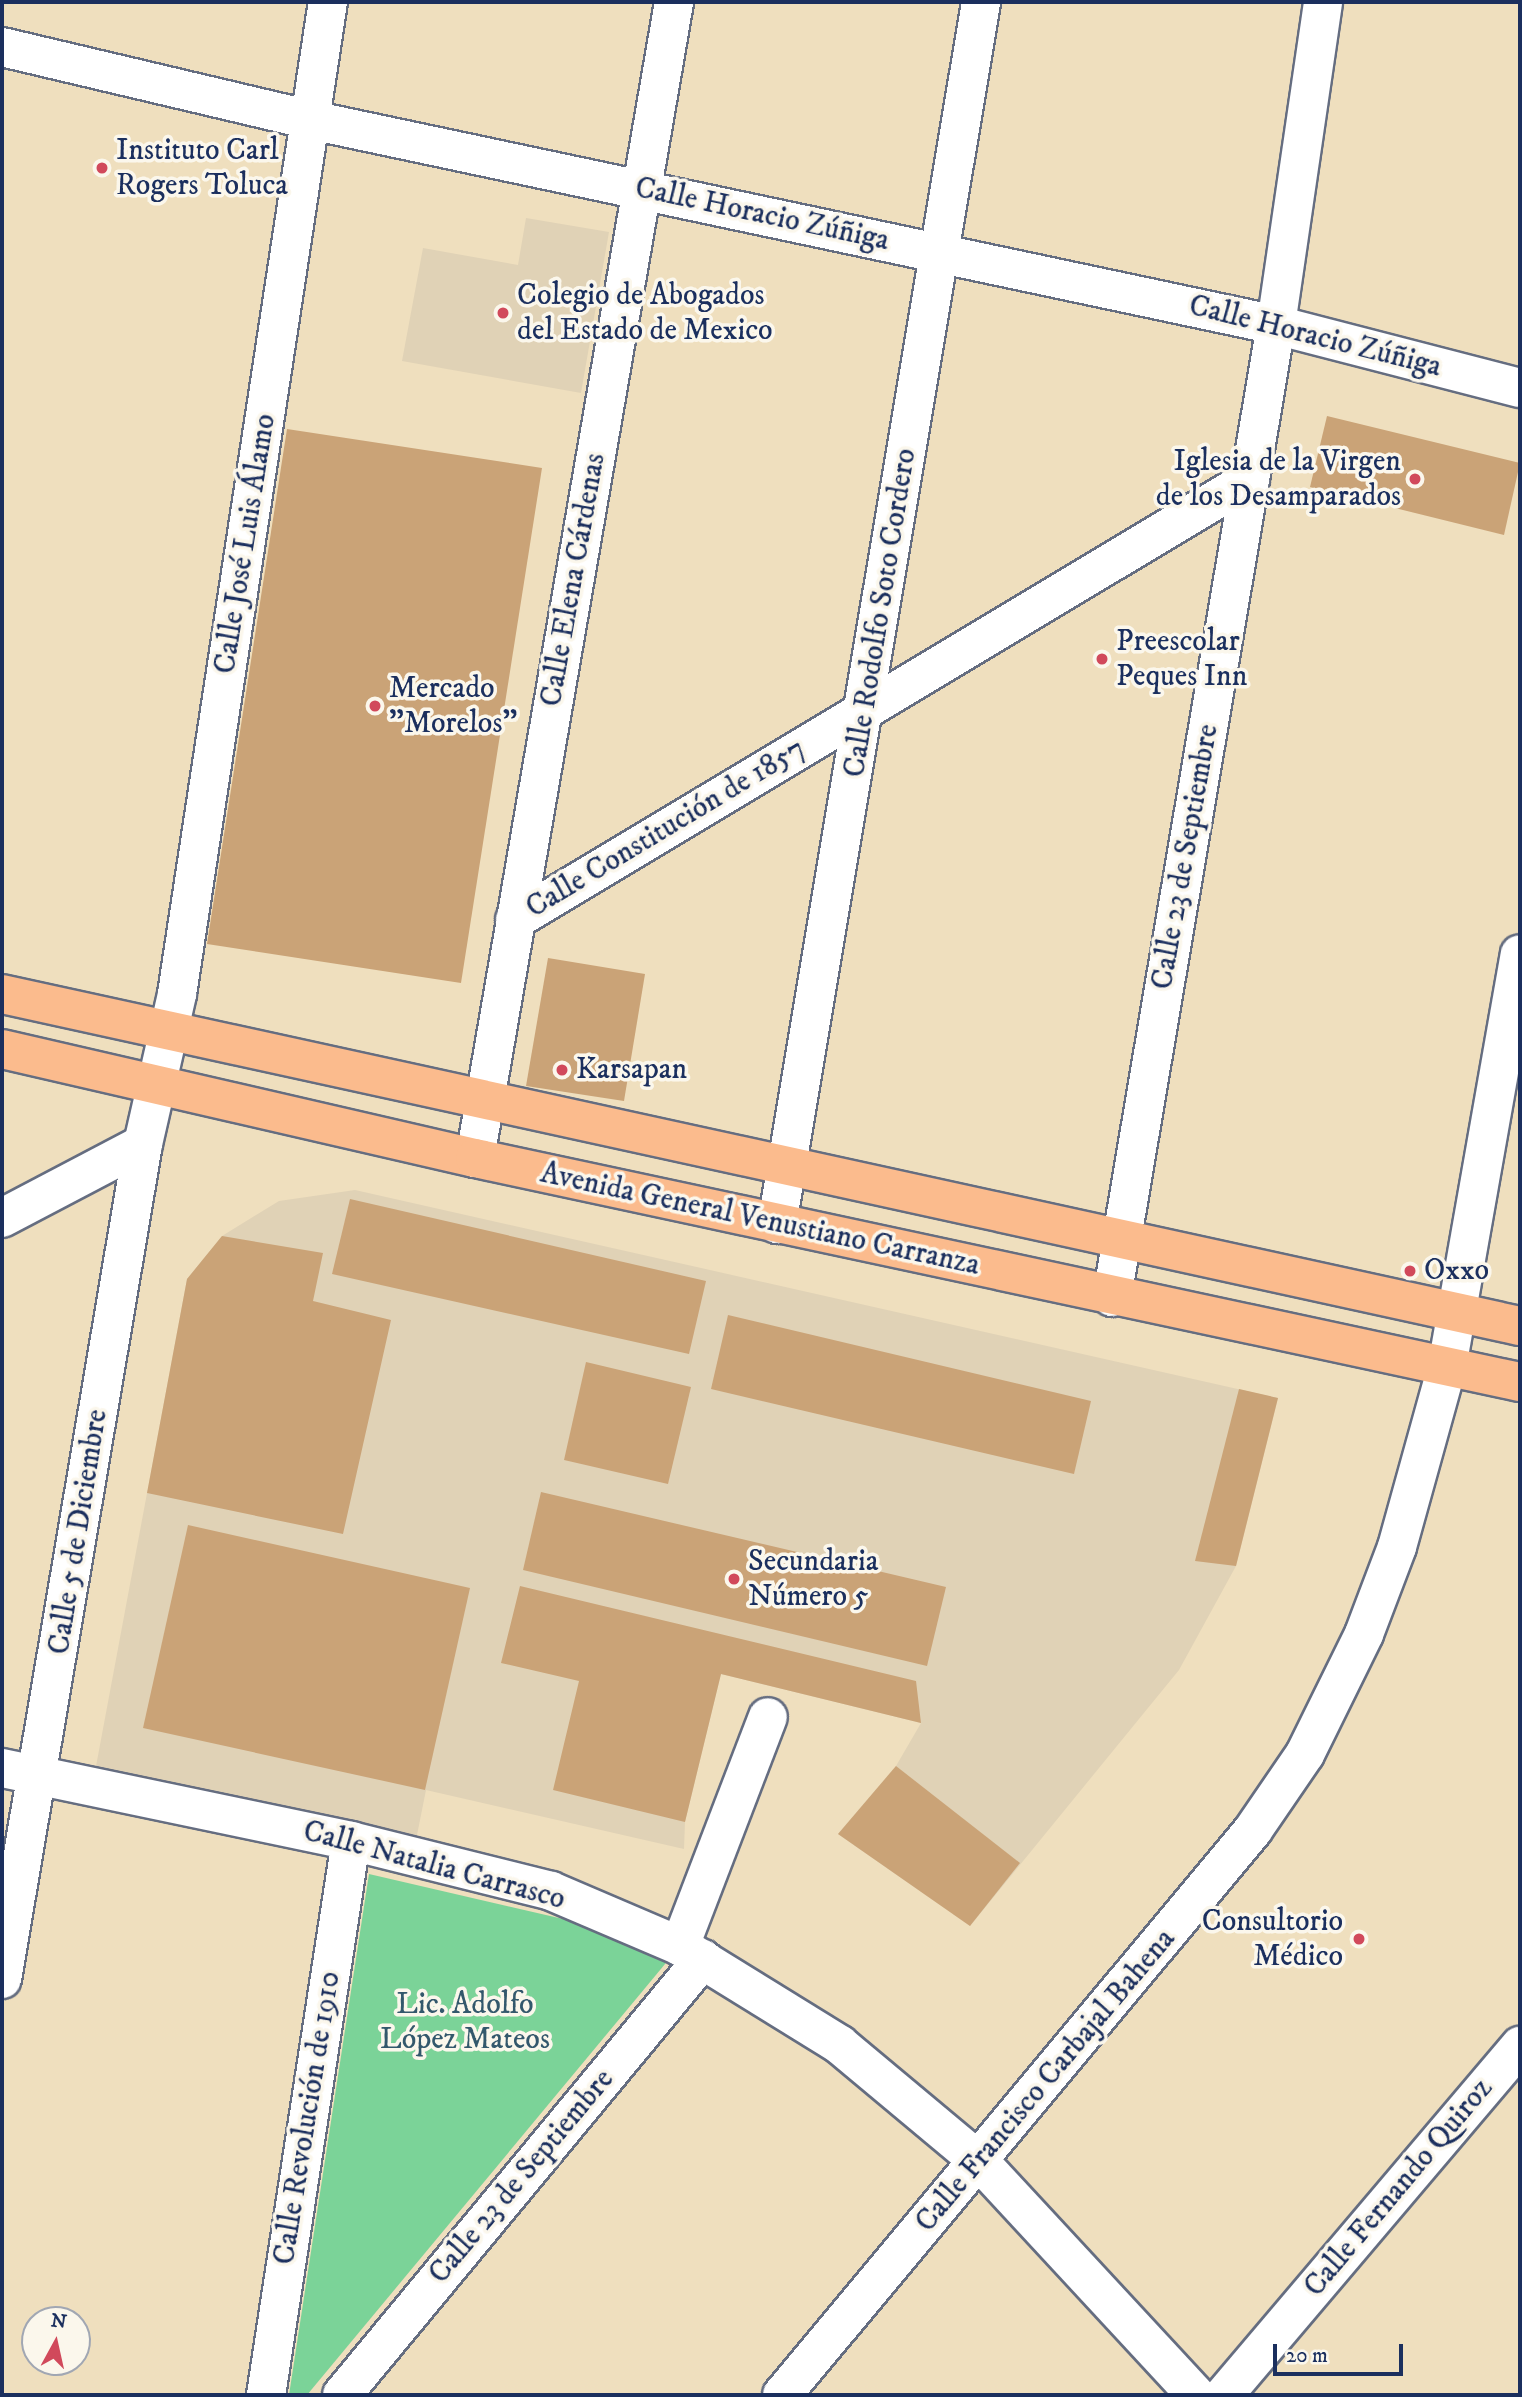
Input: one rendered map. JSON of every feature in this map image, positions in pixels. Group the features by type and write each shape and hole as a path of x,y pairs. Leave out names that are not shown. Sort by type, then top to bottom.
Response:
{"main road":[{"name":"Avenida General Venustiano Carranza","path":"2,994 786,1169 1458,1315 1520,1326"},
{"name":"Avenida General Venustiano Carranza","path":"2,1049 475,1158 1112,1297 1520,1382"}],"street":[{"name":"Calle José Luis Álamo","path":"156,1084 169,1033 328,2"},
{"name":"Calle Elena Cárdenas","path":"475,1158 674,2"},
{"name":"Calle Rodolfo Soto Cordero","path":"777,1224 866,708 981,2"},
{"name":"Calle 23 de Septiembre","path":"1112,1297 1276,325 1323,2"},
{"name":"Calle Horacio Zúñiga","path":"2,47 311,120 1276,325 1520,387"},
{"name":"Calle Constitución de 1857","path":"515,920 1250,479"},
{"name":"Calle Francisco Carbajal Bahena","path":"782,2395 980,2162 1253,1830 1306,1754 1364,1634 1397,1547 1447,1367 1520,954"},
{"name":"Calle 5 de Diciembre","path":"2,1979 20,1772 156,1084"},
{"path":"2,1218 143,1144"},
{"name":"Calle 23 de Septiembre","path":"342,2395 691,1953 768,1717"},
{"name":"Calle Natalia Carrasco","path":"20,1772 351,1840 551,1891 691,1953 840,2045 980,2162 1196,2395"},
{"name":"Calle Revolución de 1910","path":"266,2395 351,1840"},
{"name":"Calle Fernando Quiroz","path":"1224,2395 1520,2046"}],"shaded area":[{"name":"Colegio de Abogados del Estado de Mexico","path":"526,218 609,232 581,393 402,361 423,248 518,265"},
{"path":"355,1190 1278,1398 1236,1566 1179,1670 970,1926 838,1834 896,1766 921,1723 721,1674 685,1822 684,1849 426,1790 415,1845 94,1777 187,1279 222,1236 279,1201"}],"green space":[{"name":"Lic. Adolfo López Mateos","path":"369,1874 680,1946 307,2395 289,2395"}],"building":[{"name":"Iglesia de la Virgen de los Desamparados","path":"1327,416 1520,463 1504,535 1310,487"},
{"name":"Mercado \"Morelos\"","path":"287,429 542,468 461,983 207,944"},
{"path":"548,958 645,974 624,1101 526,1086"},
{"path":"350,1199 706,1281 689,1354 332,1274"},
{"path":"222,1236 323,1253 313,1301 391,1320 343,1534 147,1493 187,1279"},
{"path":"728,1315 1091,1401 1074,1474 711,1389"},
{"path":"586,1362 691,1387 668,1484 564,1460"},
{"path":"1239,1389 1278,1398 1236,1566 1195,1561"},
{"name":"Secundaria Número 5","path":"541,1492 946,1587 927,1666 523,1570"},
{"path":"188,1525 470,1588 425,1790 143,1728"},
{"path":"520,1586 916,1681 921,1723 721,1674 685,1822 553,1790 579,1681 501,1663"},
{"path":"896,1766 1020,1863 970,1926 838,1834"}],"place":[{"name":"Instituto Carl Rogers Toluca","path":"102,168"},
{"name":"Colegio de Abogados del Estado de Mexico","path":"503,313"},
{"name":"Iglesia de la Virgen de los Desamparados","path":"1415,479"},
{"name":"Preescolar Peques Inn","path":"1102,659"},
{"name":"Mercado \"Morelos\"","path":"375,706"},
{"name":"Karsapan","path":"562,1070"},
{"name":"Oxxo","path":"1410,1271"},
{"name":"Secundaria Número 5","path":"734,1579"},
{"name":"Consultorio Médico","path":"1359,1939"}]}
